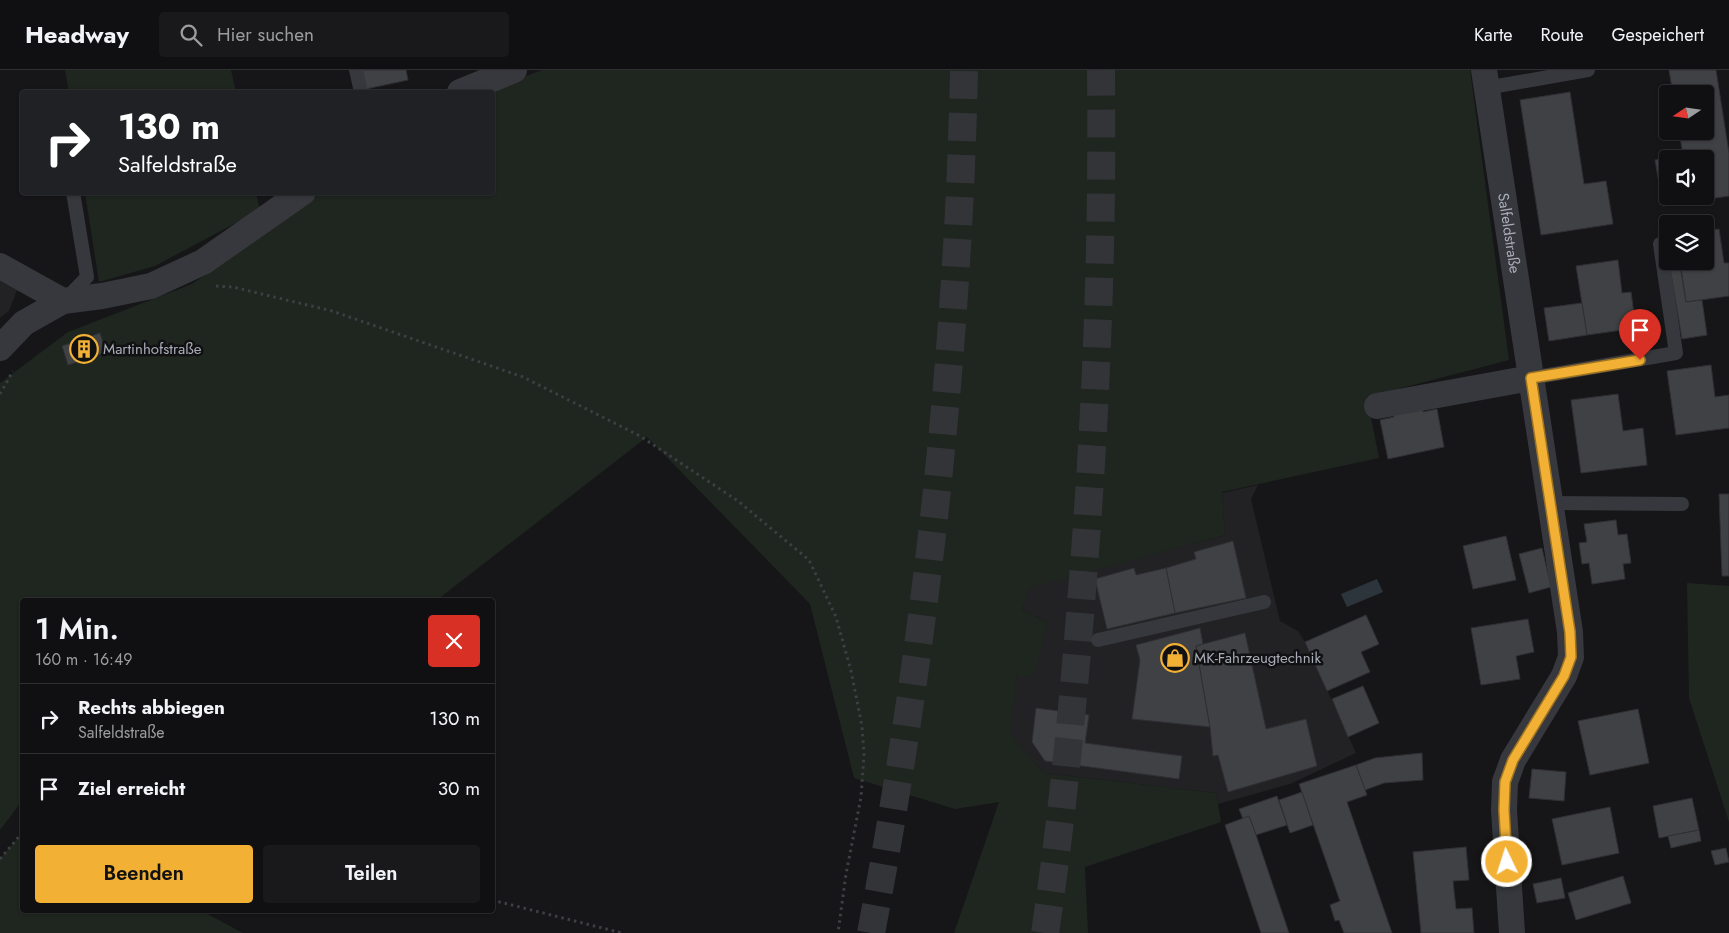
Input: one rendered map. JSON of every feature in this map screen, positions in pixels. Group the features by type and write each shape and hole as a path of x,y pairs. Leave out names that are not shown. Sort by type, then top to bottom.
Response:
{"street":[{"path":"465,90 510,71"},
{"name":"Salfeldstraße","path":"1485,79 1570,632 1571,657 1564,676 1513,760 1505,782 1504,810 1512,933"},
{"path":"0,348 24,323 64,302 151,286 203,262 299,195"},
{"path":"0,266 64,302"},
{"path":"1377,406 1531,378"}],"lane":[{"path":"356,70 361,90"},
{"name":"Salfeldstraße","path":"1485,79 1588,70"},
{"path":"64,302 87,277 73,195"},
{"path":"1531,378 1676,353 1664,270"},
{"path":"1550,503 1682,504"},
{"path":"1098,640 1264,602"}],"path":[{"path":"215,286 233,287 332,311 523,377 640,436 738,501 809,560 836,617 851,671 862,726 864,754 861,797 846,874 838,933"},
{"path":"0,859 20,835"},
{"path":"495,901 622,933"}],"shaded area":[{"path":"65,70 231,70 236,90 69,90"},
{"path":"542,70 1470,70 1509,360 1367,397 1379,458 1222,492 1225,535 1029,588 1022,610 1047,622 1034,677 1017,675 1010,734 1044,773 1216,793 1221,822 1085,867 1088,933 954,933 999,802 955,809 854,778 810,604 647,437 440,598 20,598 20,804 0,830 0,383 68,332 192,284 318,195 495,195 495,90 490,90"},
{"path":"85,195 256,195 260,210 155,266 99,282"},
{"path":"0,281 17,290 9,311 0,318"},
{"name":"MK-Fahrzeugtechnik","path":"1258,485 1251,499 1280,621 1298,631 1305,642 1356,753 1290,784 1218,804 1216,793 1044,773 1009,734 1017,674 1047,622 1022,610 1029,587 1225,535 1222,493"},
{"path":"1377,579 1383,592 1347,607 1341,594"},
{"path":"1687,583 1729,586 1729,822 1689,698"},
{"path":"20,835 20,913 206,913 243,933 0,933 0,859"}],"building":[{"path":"362,70 406,70 408,80 366,89"},
{"path":"1669,70 1716,70 1729,153 1729,196 1714,198 1714,150 1682,150 1680,140 1714,140 1714,85 1672,85"},
{"path":"1570,92 1584,184 1606,181 1613,224 1541,235 1520,100"},
{"path":"1659,159 1659,183 1655,160"},
{"path":"1719,229 1724,263 1729,263 1729,296 1686,302 1681,270 1714,270 1714,230"},
{"path":"1618,260 1622,293 1631,292 1636,328 1587,335 1576,266"},
{"path":"1670,270 1681,270 1686,302 1702,300 1707,335 1682,339"},
{"path":"1582,303 1587,335 1549,341 1544,308"},
{"name":"Martinhofstraße","path":"100,333 106,352 68,365 62,346"},
{"path":"1711,365 1715,397 1729,395 1729,428 1676,435 1667,371"},
{"path":"1618,394 1623,431 1643,428 1647,465 1581,473 1571,400"},
{"path":"1422,405 1423,412 1437,409 1444,447 1388,459 1380,420 1394,417 1392,411"},
{"path":"1719,494 1729,494 1729,576 1722,576"},
{"path":"1616,520 1618,535 1627,534 1631,563 1623,564 1625,579 1592,584 1589,563 1582,564 1579,543 1587,542 1584,524"},
{"path":"1506,536 1516,580 1473,589 1463,546"},
{"path":"1233,541 1246,598 1175,613 1166,568 1196,559 1194,552"},
{"path":"1542,548 1551,587 1529,593 1519,554"},
{"path":"1134,568 1136,575 1166,568 1175,613 1107,629 1095,579"},
{"path":"1366,615 1379,644 1361,652 1370,672 1327,691 1305,642"},
{"path":"1528,619 1534,652 1516,656 1520,679 1481,685 1471,628"},
{"path":"1200,628 1203,644 1196,646 1210,727 1132,719 1140,660 1136,645"},
{"path":"1245,633 1266,729 1306,719 1317,766 1228,792 1218,755 1213,756 1196,646"},
{"path":"1363,686 1379,723 1348,737 1332,699"},
{"path":"1036,708 1089,715 1085,743 1182,756 1179,779 1045,761 1032,742"},
{"path":"1638,709 1649,763 1590,775 1578,721"},
{"path":"1422,753 1423,780 1384,783 1365,790 1356,765 1375,758"},
{"path":"1356,765 1367,795 1347,802 1392,933 1344,933 1339,920 1335,921 1330,905 1340,901 1299,784"},
{"path":"1532,769 1566,772 1564,801 1529,798"},
{"path":"1302,792 1313,825 1290,833 1279,800"},
{"path":"1277,796 1287,825 1256,835 1249,816 1243,819 1239,809"},
{"path":"1692,798 1699,830 1659,838 1653,806"},
{"path":"1610,807 1619,853 1562,865 1552,819"},
{"path":"1249,816 1289,933 1261,933 1225,825"},
{"path":"1699,830 1701,841 1671,848 1668,836"},
{"path":"1466,847 1469,880 1453,881 1456,909 1472,908 1474,933 1421,933 1413,852"},
{"path":"1726,848 1729,862 1715,865 1711,851"},
{"path":"1623,876 1631,903 1576,920 1568,893"},
{"path":"1561,878 1565,898 1537,903 1533,884"}],"tunnel":[{"path":"871,933 907,719 923,612 936,503 955,287 964,70"},
{"path":"1045,933 1057,848 1071,720 1091,461 1100,266 1101,70"}],"place":[{"name":"Martinhofstraße","path":"84,349"},
{"name":"MK-Fahrzeugtechnik","path":"1175,658"}],"route":[{"path":"1507,862 1504,810 1505,782 1513,760 1564,676 1571,657 1570,632 1531,378 1640,360"}]}
